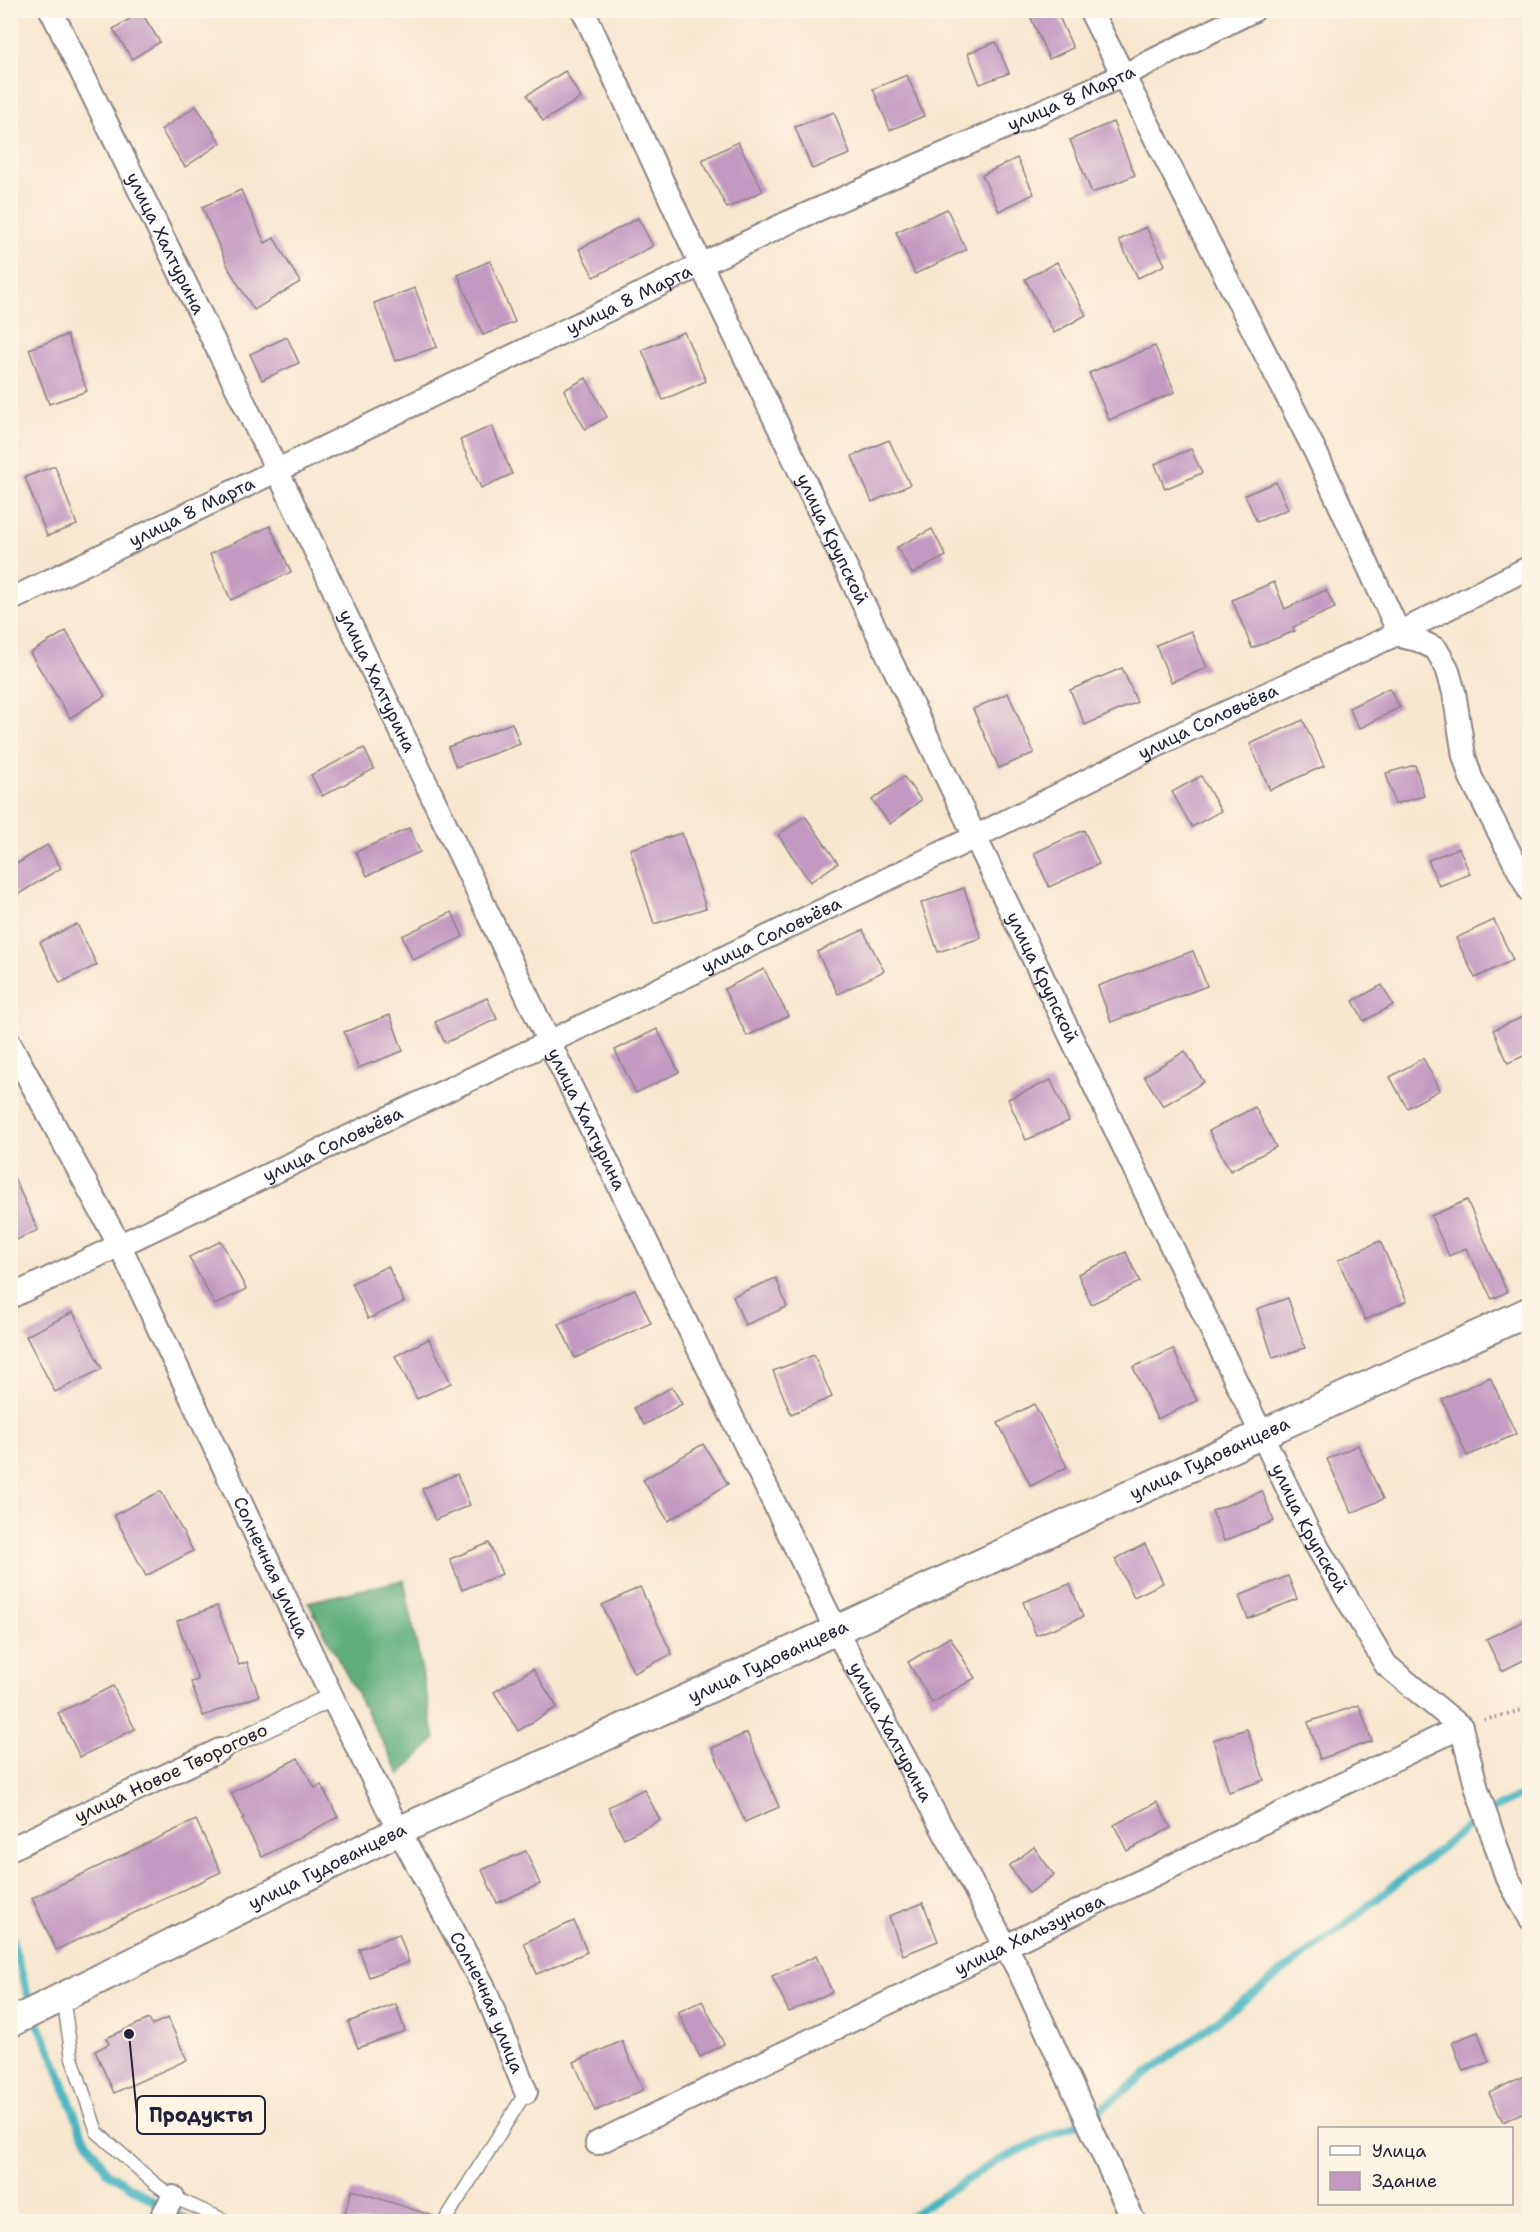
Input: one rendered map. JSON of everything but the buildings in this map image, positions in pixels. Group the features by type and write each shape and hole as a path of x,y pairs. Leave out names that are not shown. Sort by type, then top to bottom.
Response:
{"street":[{"name":"улица Халтурина","path":"51,10 277,470 549,1042 836,1630 1026,1986 1134,2222"},
{"name":"улица Крупской","path":"583,10 701,265 1308,1532 1386,1665 1461,1727"},
{"path":"1090,10 1316,453 1399,633 1404,637 1418,639 1436,649 1448,668 1464,756 1471,778 1530,892"},
{"name":"улица 8 Марта","path":"10,600 787,223 1122,76 1254,10"},
{"name":"улица Соловьёва","path":"10,1297 549,1042 975,837 1186,731 1399,633 1530,567"},
{"name":"Солнечная улица","path":"10,1044 120,1246 332,1697 399,1831 483,1985 526,2092"},
{"name":"улица Гудованцева","path":"10,2023 399,1831 1530,1311"},
{"name":"улица Новое Творогово","path":"10,1849 332,1697"},
{"path":"1461,1727 1477,1789 1506,1875 1530,1918"},
{"name":"улица Хальзунова","path":"597,2143 1461,1727"},
{"path":"159,2222 173,2197"}],"lane":[{"path":"63,1997 72,2058 97,2132 173,2197 229,2222"},
{"path":"444,2222 526,2092"}],"path":[{"path":"1461,1727 1530,1708"}],"green space":[{"path":"404,1580 435,1739 400,1775 308,1602"}],"waterway":[{"path":"901,2222 993,2163 1087,2119 1343,1926 1485,1813 1530,1791"},
{"path":"10,1932 31,2006"},
{"path":"35,2017 54,2058 80,2129 107,2172 166,2209 192,2222"}],"place":[{"name":"Продукты","path":"129,2034"}]}
